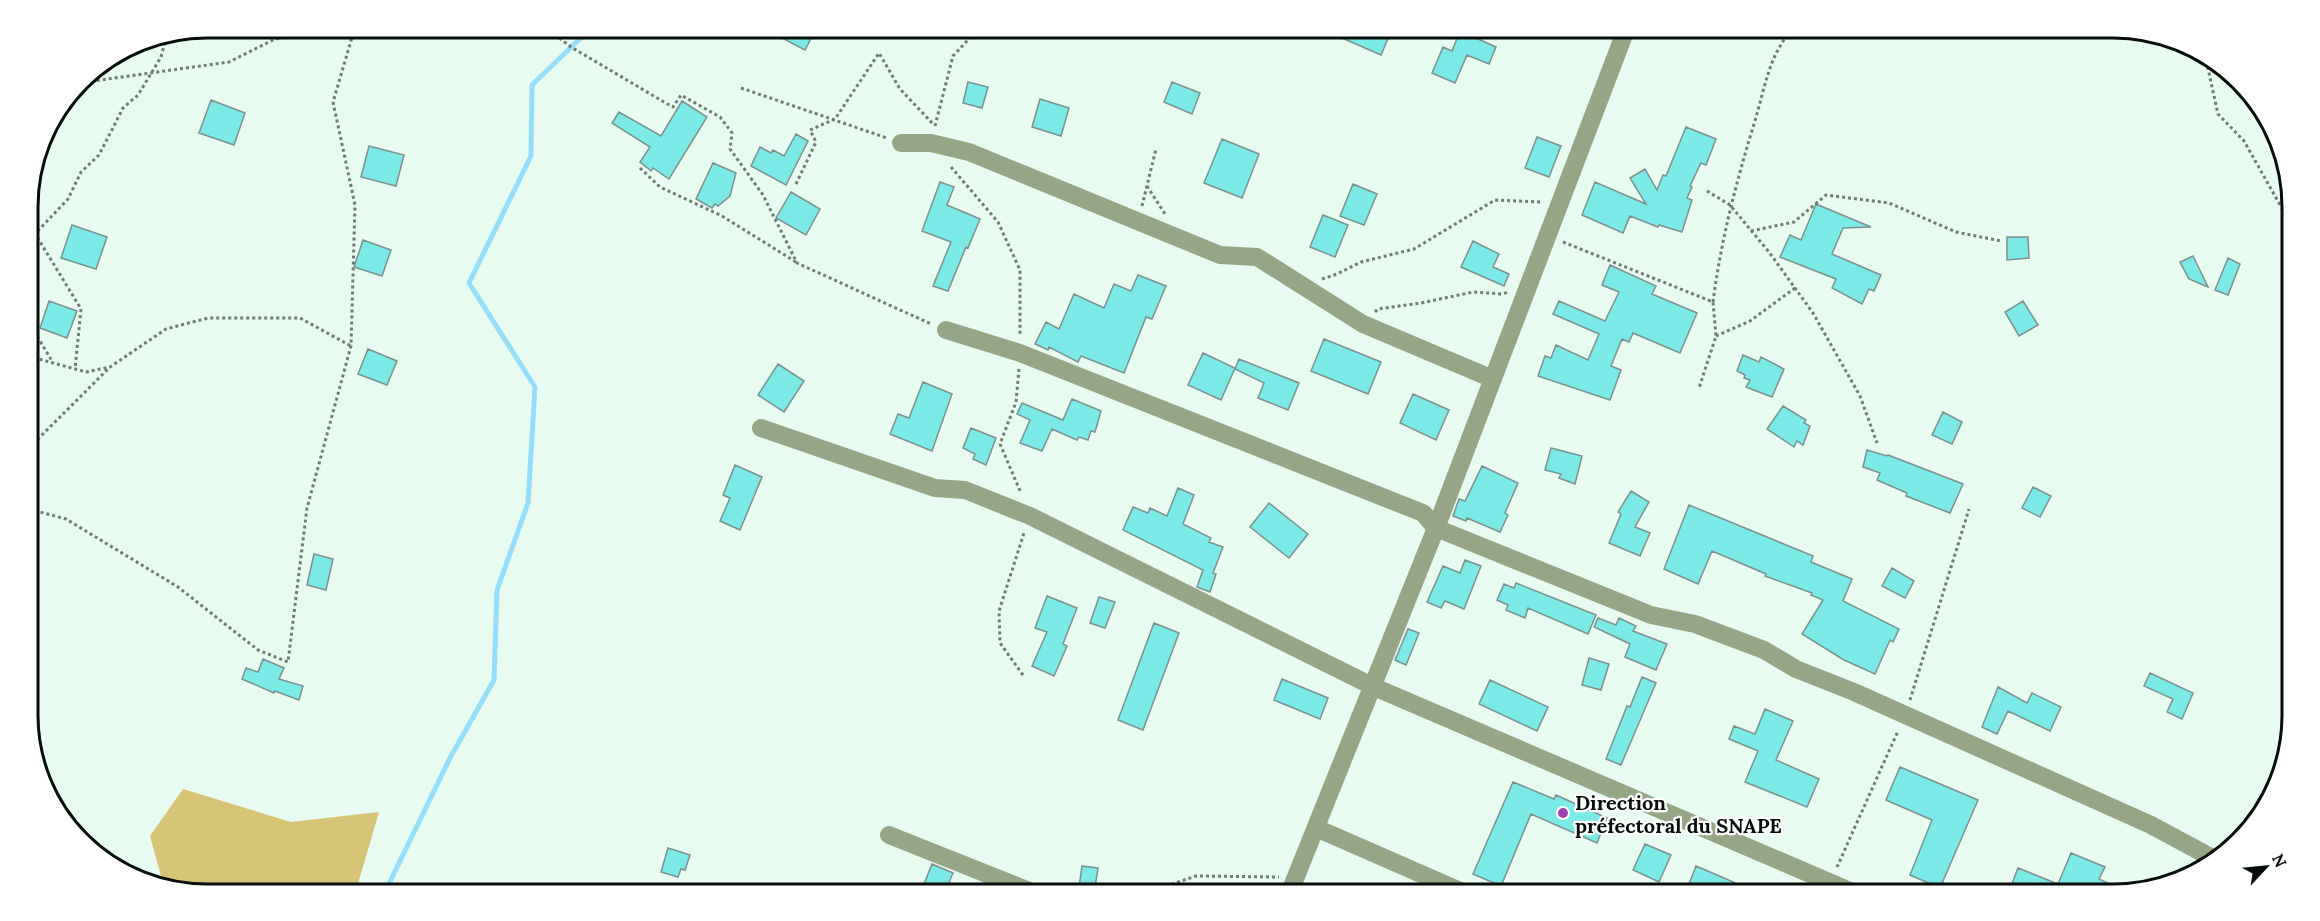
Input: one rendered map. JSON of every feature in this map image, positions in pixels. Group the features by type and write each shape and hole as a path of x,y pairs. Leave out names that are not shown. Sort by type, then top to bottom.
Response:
{"street":[{"path":"1293,883 1374,687 1623,38"},
{"path":"901,144 933,134 969,152 1220,255 1257,257 1364,324 1493,379"},
{"path":"946,330 1020,353 1423,513 1436,528 1651,615 1695,624 1764,650 1796,669 1864,696 2151,825 2207,855"},
{"path":"760,428 935,488 965,490 1030,516 1374,687 1832,883"},
{"path":"1316,828 1443,883"},
{"path":"889,835 1011,884"}],"path":[{"path":"93,81 229,62 275,39 282,38"},
{"path":"37,511 66,519 178,587 258,650 288,662 307,508 351,346 355,205 333,102 352,38"},
{"path":"559,38 673,107 681,95 720,117 732,134 730,149 763,195 797,263"},
{"path":"933,134 953,56 970,38"},
{"path":"1699,388 1716,336 1713,302 1720,250 1730,205 1765,80 1778,47 1784,38"},
{"path":"38,231 68,199 81,172 99,155 123,108 138,95 152,72 164,43"},
{"path":"796,184 816,142 810,130 835,119 879,52 900,88 998,222 1020,270 1020,353 1016,402 1000,444 1030,516 999,611 1000,643 1023,675"},
{"path":"2207,66 2218,114 2244,141 2282,208"},
{"path":"741,88 901,144"},
{"path":"1138,221 1156,149"},
{"path":"640,168 660,187 722,216 797,263 946,330"},
{"path":"1707,191 1730,205 1813,313 1860,396 1878,443"},
{"path":"1300,285 1337,274 1361,262 1414,249 1495,200 1538,203 1563,194"},
{"path":"1751,231 1794,222 1826,195 1889,203 1956,232 2001,241"},
{"path":"1548,236 1713,302"},
{"path":"38,239 81,309 75,369"},
{"path":"1364,324 1378,309 1473,292 1502,294 1528,286"},
{"path":"1716,336 1750,321 1795,288"},
{"path":"38,439 110,367 166,329 208,318 300,318 351,346"},
{"path":"38,337 53,363"},
{"path":"38,359 86,372 110,367"},
{"path":"1174,883 1196,876 1267,883"}],"shaded area":[{"path":"183,789 291,822 379,812 358,884 207,884 161,877 150,836"}],"building":[{"path":"782,38 811,38 805,50"},
{"path":"1342,38 1388,38 1381,55"},
{"path":"1457,38 1476,38 1496,47 1489,64 1467,55 1455,83 1432,73 1443,47 1452,51"},
{"path":"968,82 988,87 982,108 963,103"},
{"path":"1172,82 1200,93 1192,114 1164,102"},
{"path":"1040,99 1069,108 1061,136 1032,127"},
{"path":"211,100 245,113 234,145 199,133"},
{"path":"682,101 707,117 669,179 653,168 651,171 640,162 650,147 612,123 619,112 661,136"},
{"path":"1686,127 1716,139 1706,165 1701,163 1690,186 1692,187 1687,198 1692,200 1682,232 1659,225 1658,227 1630,216 1623,233 1582,215 1595,182 1646,204 1630,178 1645,169 1657,190 1663,175 1666,176"},
{"path":"796,134 808,141 786,185 751,166 760,147 784,156"},
{"path":"1537,137 1561,146 1549,177 1525,168"},
{"path":"1222,139 1259,154 1242,198 1204,183"},
{"path":"369,146 404,155 396,186 361,177"},
{"path":"713,163 736,173 730,196 712,208 696,199"},
{"path":"940,182 954,187 947,205 980,219 948,291 933,286 951,242 922,231"},
{"path":"1353,184 1377,194 1364,225 1340,216"},
{"path":"791,192 820,209 806,235 776,218"},
{"path":"1816,204 1871,227 1843,228 1832,254 1881,275 1874,291 1869,289 1862,304 1832,288 1836,279 1780,257 1790,235 1801,240"},
{"path":"1323,215 1348,225 1335,257 1310,247"},
{"path":"72,225 107,237 96,269 61,258"},
{"path":"2007,237 2028,237 2029,258 2007,260"},
{"path":"363,240 391,250 382,276 354,267"},
{"path":"1473,241 1499,254 1493,267 1509,274 1504,286 1461,267"},
{"path":"2193,256 2208,287 2189,279 2180,262"},
{"path":"2228,258 2240,264 2228,295 2215,290"},
{"path":"1610,265 1656,286 1652,294 1697,313 1680,353 1633,333 1629,342 1622,339 1611,366 1621,370 1610,400 1538,376 1545,356 1551,358 1556,345 1588,360 1599,334 1553,314 1559,301 1605,321 1619,292 1602,285"},
{"path":"1138,275 1166,286 1152,319 1146,317 1124,373 1081,356 1078,362 1049,347 1048,350 1035,344 1046,322 1059,329 1074,294 1104,308 1114,284 1131,291"},
{"path":"49,301 77,311 67,338 40,328"},
{"path":"2023,301 2038,325 2019,336 2005,312"},
{"path":"1324,339 1381,362 1368,394 1311,371"},
{"path":"368,349 397,361 387,385 358,374"},
{"path":"1203,353 1235,368 1221,400 1188,385"},
{"path":"1743,355 1759,362 1761,357 1784,369 1772,397 1746,387 1750,380 1737,371"},
{"path":"1239,359 1299,383 1288,410 1258,398 1264,383 1235,369"},
{"path":"778,364 804,381 784,412 758,395"},
{"path":"923,382 952,394 932,451 890,434 898,414 909,418"},
{"path":"1413,394 1449,410 1436,440 1400,423"},
{"path":"1072,399 1101,411 1095,432 1091,431 1088,440 1079,437 1077,440 1052,429 1042,451 1020,443 1030,420 1017,414 1022,403 1063,420"},
{"path":"1783,406 1806,420 1804,423 1810,426 1803,445 1797,441 1794,447 1767,429"},
{"path":"1943,412 1962,422 1952,444 1932,435"},
{"path":"971,428 996,438 986,465 973,459 975,454 963,448"},
{"path":"1551,448 1582,456 1575,484 1559,478 1561,474 1545,470"},
{"path":"1867,450 1888,455 1963,484 1950,513 1906,496 1907,493 1877,480 1880,473 1863,467"},
{"path":"735,465 762,477 740,530 720,521 730,498 723,495"},
{"path":"1482,466 1518,483 1505,513 1508,515 1500,532 1467,518 1466,521 1453,516 1459,499 1465,501"},
{"path":"2033,487 2051,496 2040,517 2022,508"},
{"path":"1178,488 1194,495 1183,524 1211,538 1209,542 1223,547 1213,573 1216,574 1210,592 1197,587 1203,570 1123,530 1133,507 1148,513 1150,508 1167,516"},
{"path":"1631,491 1649,502 1635,527 1650,533 1640,556 1609,543 1621,514 1618,512"},
{"path":"1269,503 1308,534 1289,558 1250,527"},
{"path":"1689,505 1813,556 1811,562 1852,579 1843,601 1899,629 1893,642 1890,640 1875,674 1844,660 1802,634 1823,600 1811,595 1812,593 1765,576 1766,574 1712,551 1698,584 1664,569"},
{"path":"314,554 333,559 326,590 307,585"},
{"path":"1465,560 1481,566 1464,609 1445,601 1441,608 1427,602 1443,566 1460,573"},
{"path":"1892,568 1914,581 1905,598 1882,586"},
{"path":"1516,583 1596,615 1588,634 1528,608 1525,618 1506,610 1508,605 1497,600 1504,584 1514,588"},
{"path":"1047,596 1077,608 1063,644 1067,646 1054,676 1032,666 1047,632 1035,628"},
{"path":"1099,597 1115,602 1105,628 1090,623"},
{"path":"1598,618 1616,625 1619,618 1636,626 1633,631 1667,644 1656,670 1625,657 1630,644 1594,627"},
{"path":"1154,623 1179,633 1143,730 1118,720"},
{"path":"1408,629 1419,633 1406,665 1395,660"},
{"path":"1589,658 1609,664 1601,690 1582,685"},
{"path":"263,659 284,668 279,679 303,686 299,700 275,691 274,693 242,679 246,668 258,672"},
{"path":"2150,673 2193,693 2182,719 2167,712 2173,699 2144,686"},
{"path":"1642,677 1656,683 1621,765 1606,759 1627,706 1630,707"},
{"path":"1282,679 1328,698 1320,719 1274,700"},
{"path":"1490,680 1548,707 1537,731 1479,704"},
{"path":"1998,687 2027,703 2032,693 2061,707 2050,731 2008,711 1997,734 1982,727"},
{"path":"1765,709 1793,721 1776,760 1819,779 1807,807 1745,782 1758,751 1729,739 1734,726 1755,734"},
{"path":"1900,767 1978,800 1942,883 1929,883 1910,875 1932,820 1886,800"},
{"path":"1513,782 1554,799 1556,795 1607,818 1597,843 1531,814 1502,883 1495,883 1473,874"},
{"path":"1645,844 1671,855 1659,882 1633,870"},
{"path":"668,848 690,855 685,870 681,869 678,877 661,872"},
{"path":"2071,853 2105,867 2099,879 2108,883 2058,883"},
{"path":"932,864 953,873 948,884 924,884"},
{"path":"1082,866 1098,868 1096,884 1079,884"},
{"path":"1696,866 1736,883 1689,883"},
{"path":"2018,868 2056,883 2012,883"}],"waterway":[{"path":"389,884 450,758 494,680 497,590 528,503 535,387 469,283 531,156 532,85 581,38"}],"place":[{"name":"Direction préfectoral du SNAPE","path":"1563,813"}]}
